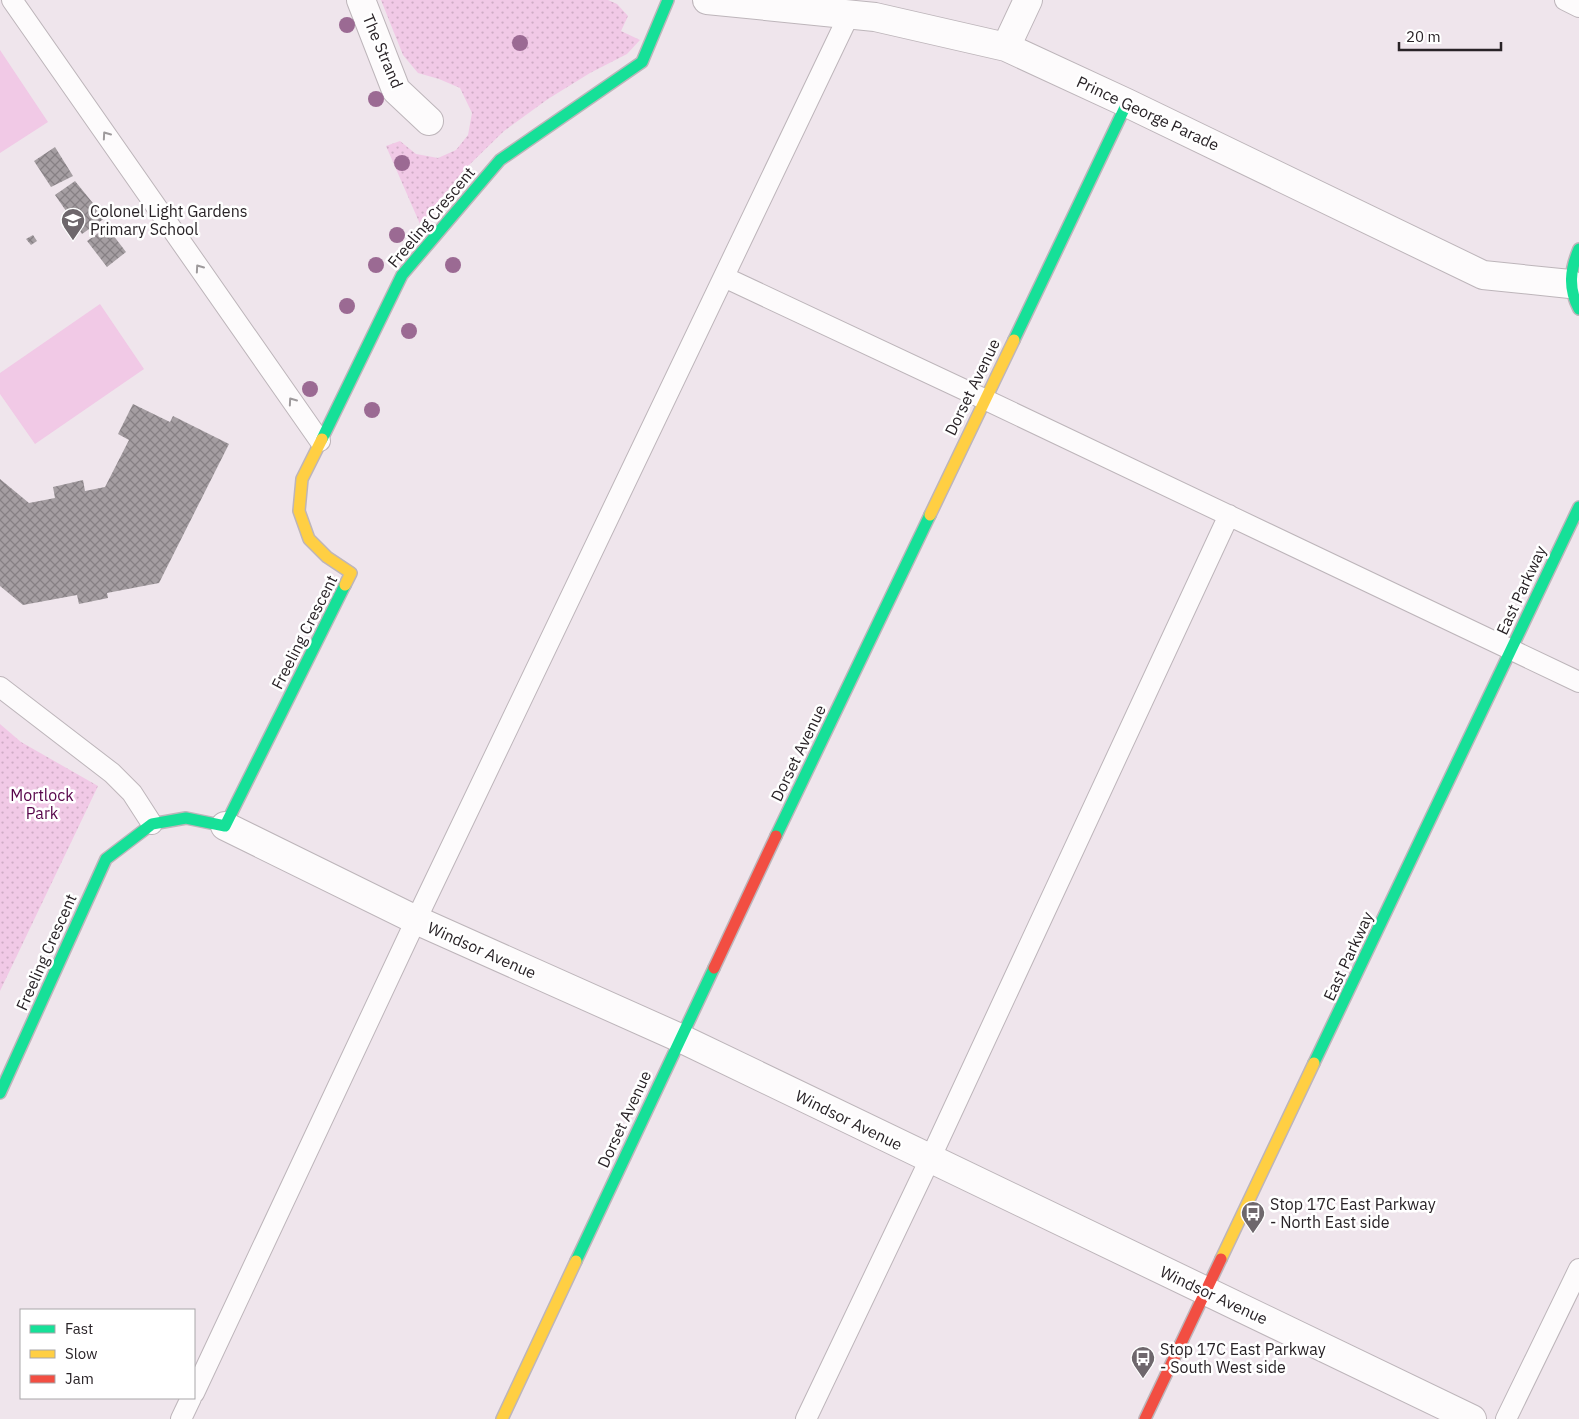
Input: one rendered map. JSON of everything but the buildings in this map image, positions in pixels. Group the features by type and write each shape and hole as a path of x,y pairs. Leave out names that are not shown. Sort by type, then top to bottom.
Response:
{"street":[{"name":"The Strand","path":"362,0 396,90 429,121"},
{"name":"Freeling Crescent","path":"0,1093 106,859 152,824 186,818 225,826 351,574 327,557 309,539 299,511 302,479 402,275 500,160 642,62 668,0"},
{"name":"Prince George Parade","path":"707,0 875,17 1006,47 1127,103 1482,275 1575,297"},
{"path":"1006,47 1028,0"},
{"name":"Dorset Avenue","path":"502,1419 680,1038 1127,103"},
{"path":"1575,297 1571,267 1579,249"},
{"name":"East Parkway","path":"1145,1419 1579,506"},
{"name":"Windsor Avenue","path":"225,826 416,920 680,1038 1472,1419"}],"lane":[{"path":"12,0 320,441"},
{"path":"1565,0 1579,7"},
{"path":"195,1390 416,920 849,15"},
{"path":"724,277 1579,682"},
{"path":"806,1419 930,1159 1229,515"},
{"path":"0,687 112,773 132,793 152,824"},
{"path":"1506,1419 1579,1269"},
{"path":"181,1419 191,1399"}],"green space":[{"path":"381,0 608,0 617,4 628,16 621,31 640,40 627,54 590,73 548,99 504,131 466,168 420,224 386,146 400,141 416,154 438,158 456,150 468,135 472,113 460,88 418,73 403,55"},
{"path":"0,50 48,122 0,153"},
{"path":"100,304 144,369 35,444 0,394 0,373"},
{"name":"Mortlock Park","path":"0,724 21,742 98,786 0,991"}],"traffic: fast":[{"path":"322,439 402,275 500,160 642,62 668,0"},
{"path":"1014,340 1127,103"},
{"path":"1579,249 1572,272 1573,294 1579,309"},
{"path":"1314,1063 1579,507"},
{"path":"776,836 930,515"},
{"path":"0,1093 106,859 152,824 186,818 225,826 345,585"},
{"path":"576,1261 714,968"}],"traffic: slow":[{"path":"930,515 1014,340"},
{"path":"322,439 302,479 299,511 309,539 327,557 351,573 345,585"},
{"path":"1221,1259 1314,1063"},
{"path":"502,1419 576,1261"}],"traffic: jam":[{"path":"714,968 776,836"},
{"path":"1145,1419 1221,1259"}],"place":[{"name":"Colonel Light Gardens Primary School","path":"73,241"},
{"name":"Stop 17C East Parkway - North East side","path":"1253,1234"},
{"name":"Stop 17C East Parkway - South West side","path":"1143,1379"}]}
